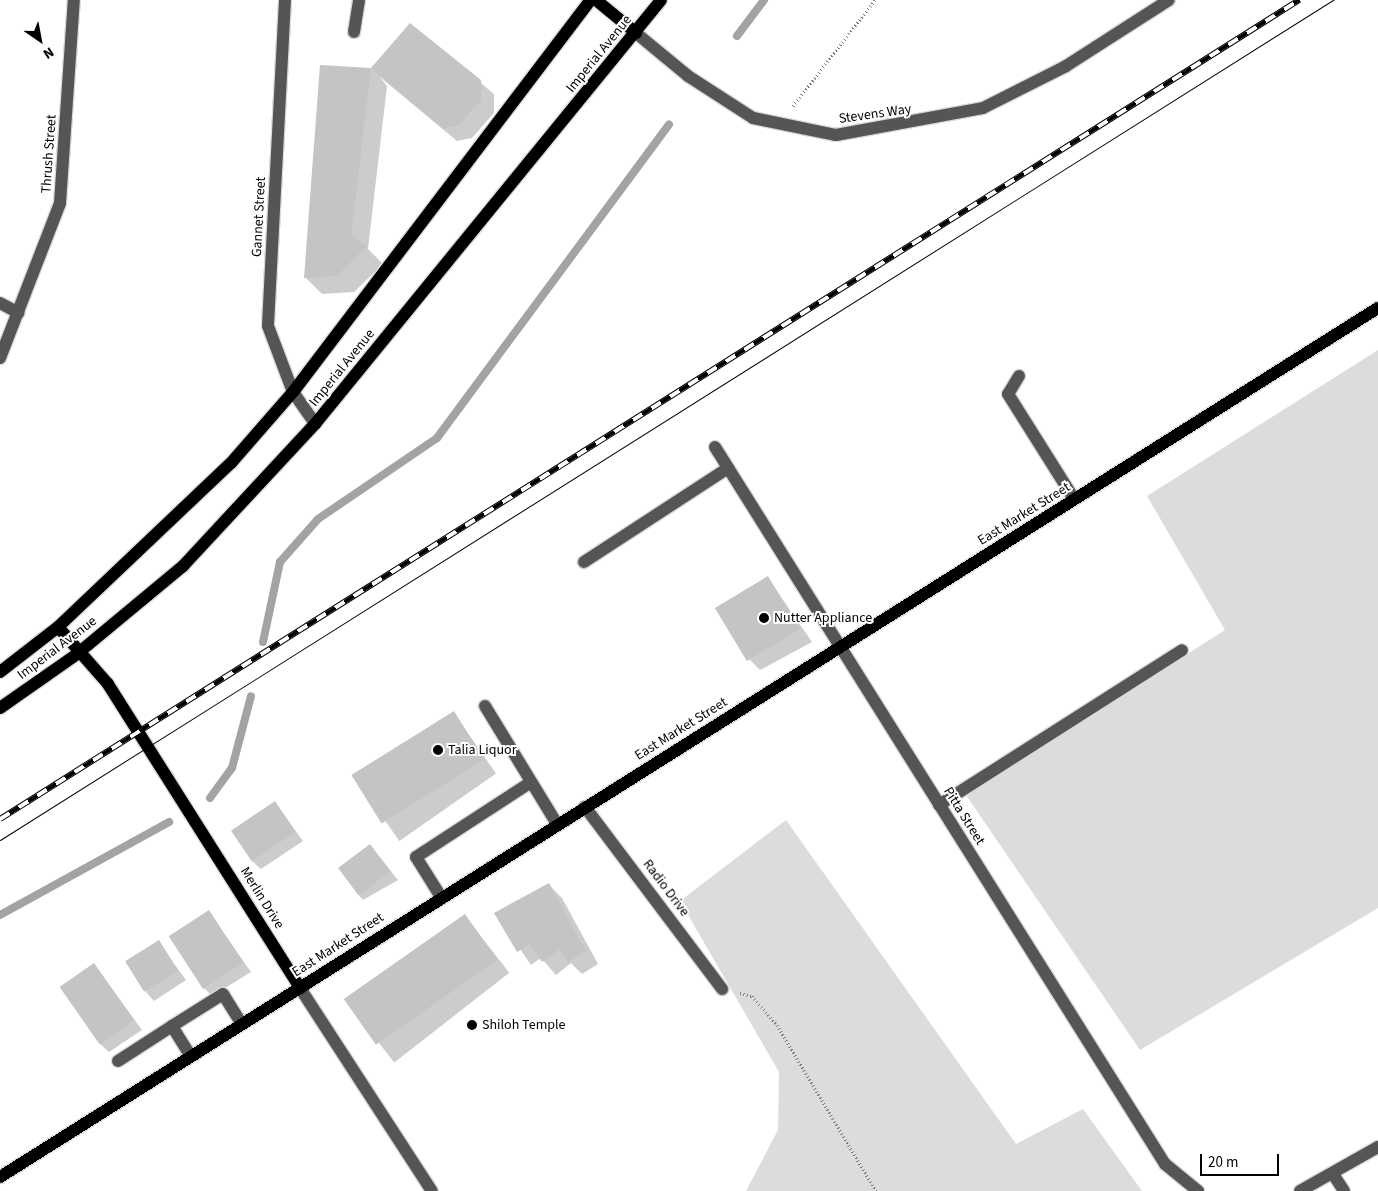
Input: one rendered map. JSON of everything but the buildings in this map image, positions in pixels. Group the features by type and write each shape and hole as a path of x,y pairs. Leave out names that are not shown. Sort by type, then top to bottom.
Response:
{"main road":[{"name":"Imperial Avenue","path":"0,672 58,627 231,463 293,392 590,0"},
{"name":"Stevens Way","path":"596,0 636,33"},
{"name":"Imperial Avenue","path":"0,708 77,654 183,566 315,424 661,0"},
{"name":"East Market Street","path":"0,1177 190,1055 300,988 441,897 839,649 1378,308"},
{"name":"Merlin Drive","path":"58,627 77,654 108,684 300,988"}],"street":[{"name":"Thrush Street","path":"0,358 60,203 74,0"},
{"name":"Gannet Street","path":"285,0 268,326 293,392 315,424"},
{"path":"354,32 359,0"},
{"name":"Stevens Way","path":"636,33 688,76 753,118 836,135 961,114 983,108 1066,66 1170,0"},
{"path":"0,303 19,313"},
{"path":"1019,376 1008,394 1074,499"},
{"name":"Pitta Street","path":"715,448 839,649 1165,1164 1198,1191"},
{"path":"584,562 728,468"},
{"path":"939,805 1182,650"},
{"path":"485,706 557,824"},
{"path":"441,897 416,857 531,782"},
{"name":"Radio Drive","path":"585,807 722,989"},
{"name":"Merlin Drive","path":"300,988 432,1191"},
{"path":"118,1061 223,994 241,1023"},
{"path":"172,1026 190,1055"},
{"path":"1300,1191 1378,1147"},
{"path":"1333,1174 1344,1191"}],"path":[{"path":"782,124 875,0"},
{"path":"722,989 752,996 777,1025 876,1191"}],"shaded area":[{"path":"1378,350 1378,908 1140,1050 966,795 1225,630 1147,496"},
{"path":"786,820 1016,1144 1083,1109 1142,1191 746,1191 778,1130 779,1072 680,901"}],"waterway":[{"path":"737,36 764,0"},
{"path":"263,642 280,562 318,519 437,438 669,125"},
{"path":"210,798 232,768 251,696"},
{"path":"0,915 169,822"}],"tram line":[{"path":"0,840 1333,0"}],"railway":[{"path":"0,819 1299,0"}],"place":[{"name":"Nutter Appliance","path":"764,618"},
{"name":"Talia Liquor","path":"438,750"},
{"name":"Shiloh Temple","path":"472,1025"}]}
